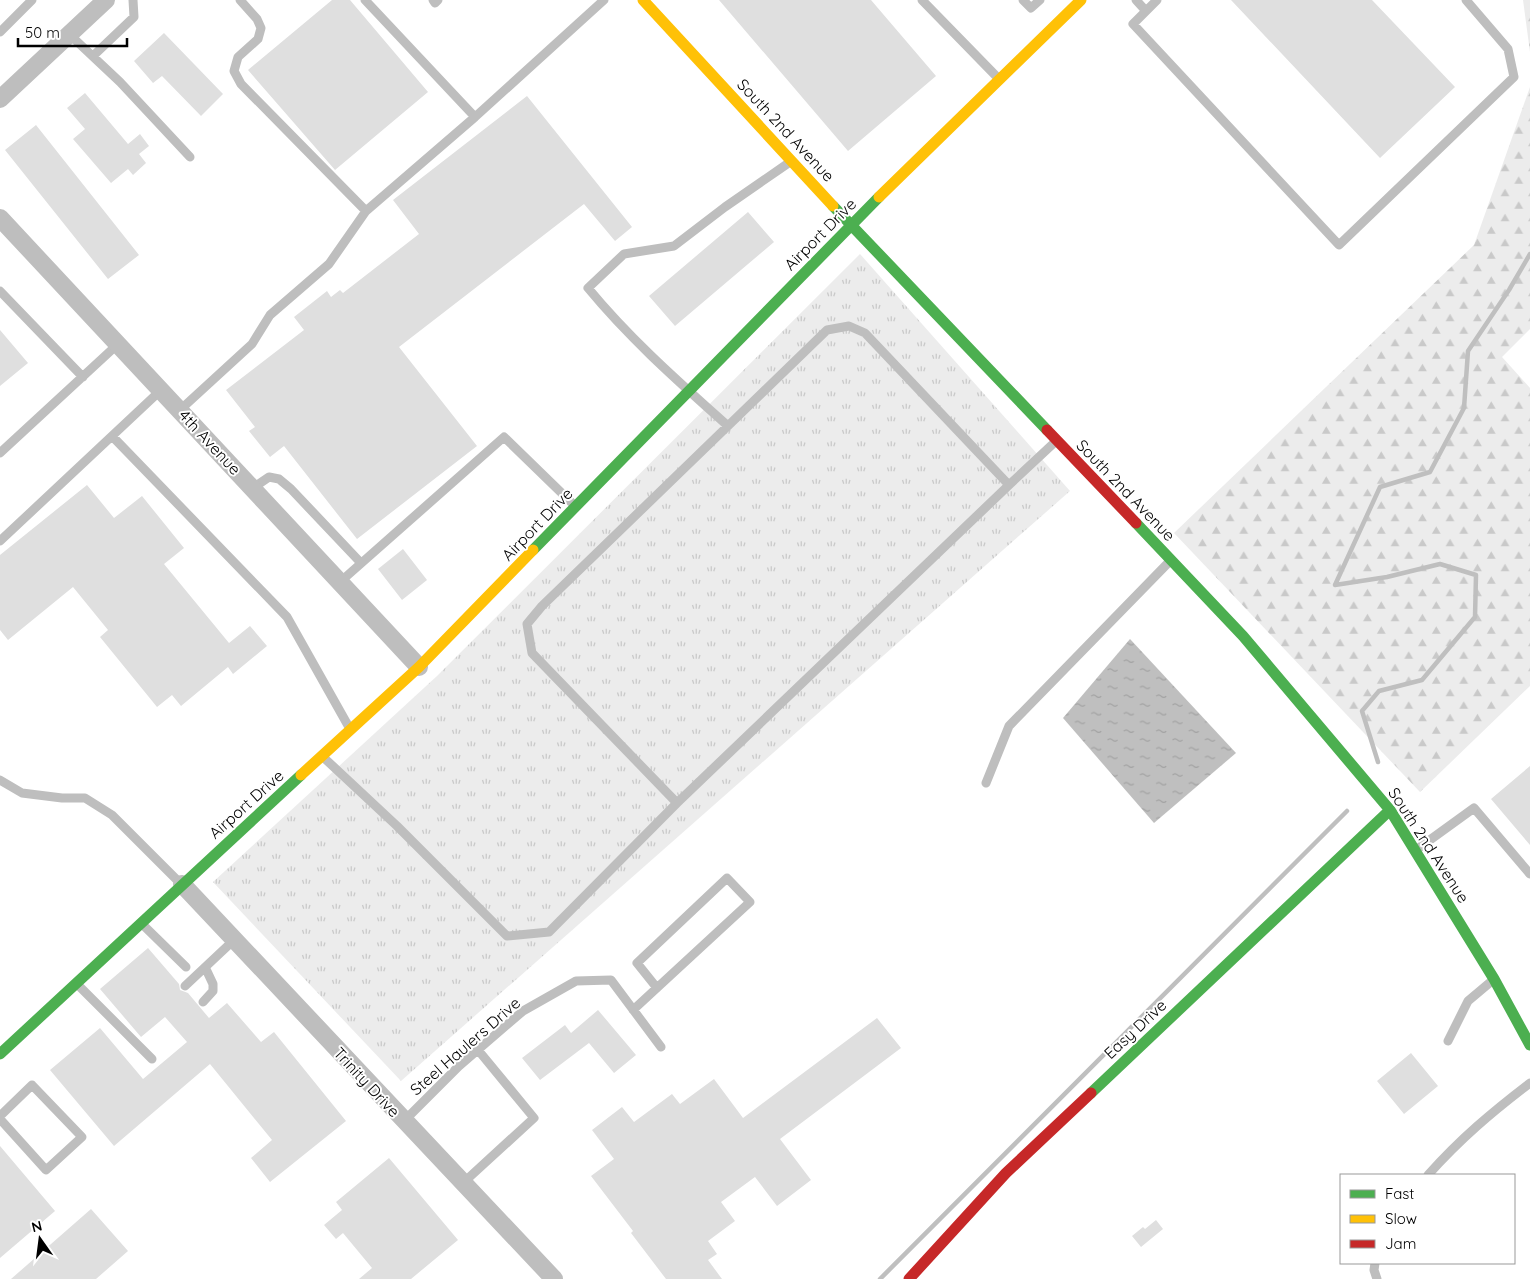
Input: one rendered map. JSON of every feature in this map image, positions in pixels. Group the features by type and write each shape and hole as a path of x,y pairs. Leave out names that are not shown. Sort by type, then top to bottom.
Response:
{"street":[{"path":"0,99 106,0"},
{"name":"South 2nd Avenue","path":"643,0 852,225 1243,636 1390,810 1494,979 1530,1045"},
{"name":"Airport Drive","path":"0,1054 419,667 688,390 852,225 1081,0"},
{"name":"4th Avenue","path":"0,218 419,667"},
{"name":"Easy Drive","path":"908,1279 1006,1173 1390,810"},
{"name":"Trinity Drive","path":"182,884 554,1279"}],"lane":[{"path":"0,32 32,0"},
{"path":"93,56 134,17 133,0"},
{"path":"240,0 257,19 261,28 258,39 238,57 234,71 241,84 366,211"},
{"path":"365,0 475,117"},
{"path":"432,0 435,3 438,0"},
{"path":"180,410 252,344 270,315 329,264 366,211 475,117 604,0"},
{"path":"922,0 1000,80"},
{"path":"1023,0 1031,8 1040,0"},
{"path":"1136,0 1146,11"},
{"path":"1157,0 1133,24 1339,245 1514,77 1508,49 1466,0"},
{"path":"69,34 120,82 190,157"},
{"path":"728,426 659,364 588,288 624,254 674,246 792,161"},
{"path":"0,291 83,377"},
{"path":"677,803 532,652 527,624 542,606 827,330 849,326 865,333 1009,485"},
{"path":"0,453 118,344"},
{"path":"0,541 161,390"},
{"path":"112,436 287,617 350,730"},
{"path":"340,582 504,436 576,507"},
{"path":"322,756 397,826 507,936 549,932 677,803 1057,441"},
{"path":"253,488 269,477 279,479 362,563"},
{"path":"986,783 1009,726 1171,560"},
{"path":"0,780 22,793 62,798 85,798 112,815 182,884"},
{"path":"1416,851 1474,808 1530,874"},
{"path":"634,1010 750,902 727,878 637,963 657,988"},
{"path":"141,922 186,967"},
{"path":"185,986 234,940"},
{"path":"203,1002 213,991 213,984 205,967"},
{"path":"1448,1041 1468,1001 1494,979"},
{"name":"Steel Haulers Drive","path":"404,1121 478,1050 523,1011 576,980 610,980 662,1047"},
{"path":"76,983 152,1060"},
{"path":"463,1183 534,1118 478,1050"},
{"path":"1429,1174 1454,1146 1496,1109 1530,1083"},
{"path":"32,1085 82,1137 46,1170 0,1117 32,1085"},
{"path":"1375,1264 1374,1270 1377,1279"}],"green space":[{"path":"1523,0 1530,0 1530,52"},
{"path":"1530,87 1530,329 1502,357 1530,388 1530,686 1420,792 1174,533 1474,245"},
{"path":"860,254 1070,491 401,1081 213,882 437,676"}],"water":[{"path":"1130,639 1236,753 1154,823 1063,718"}],"building":[{"path":"332,0 350,0 428,92 335,170 248,70"},
{"path":"719,0 871,0 936,76 848,151"},
{"path":"1231,0 1372,0 1455,87 1380,158"},
{"path":"164,33 223,94 201,116 162,76 153,83 134,61"},
{"path":"85,93 128,144 140,134 149,146 139,154 146,163 133,175 128,169 111,183 73,139 85,129 67,108"},
{"path":"527,96 632,227 615,241 584,204 399,347 477,446 357,539 284,446 270,457 249,431 255,427 226,390 304,330 294,317 327,291 331,297 340,290 343,293 419,234 393,200"},
{"path":"36,125 139,255 108,279 5,150"},
{"path":"748,212 774,242 675,326 649,296"},
{"path":"0,330 28,363 0,386"},
{"path":"87,485 114,518 142,496 184,548 164,564 229,643 250,626 267,646 233,674 228,667 181,706 172,695 157,707 100,637 108,630 73,587 8,640 0,630 0,555"},
{"path":"403,549 427,580 402,600 378,569"},
{"path":"1530,766 1530,845 1491,799"},
{"path":"148,948 179,984 180,990 188,993 209,1018 227,1003 261,1042 274,1032 346,1121 270,1182 251,1158 272,1140 210,1064 114,1146 50,1070 100,1028 143,1079 187,1042 165,1017 141,1037 100,989"},
{"path":"598,1010 636,1055 614,1073 589,1043 540,1080 522,1058 565,1025 571,1033"},
{"path":"877,1018 901,1048 780,1139 811,1180 777,1206 755,1177 721,1202 735,1221 708,1241 717,1254 708,1260 722,1279 666,1279 631,1233 633,1231 591,1176 614,1159 592,1130 622,1107 634,1122 672,1094 680,1104 714,1079 743,1118"},
{"path":"1411,1053 1438,1086 1404,1114 1377,1081"},
{"path":"0,1146 55,1211 0,1258"},
{"path":"389,1158 458,1240 411,1279 359,1279 372,1268 343,1233 336,1239 324,1225 342,1210 336,1202"},
{"path":"91,1209 128,1251 96,1279 11,1279"},
{"path":"1156,1220 1163,1229 1141,1247 1132,1236"}],"waterway":[{"path":"1378,762 1362,711 1379,691 1422,680 1475,617 1476,575 1440,564 1387,577 1335,585 1380,487 1430,472 1464,408 1468,351 1509,290 1530,254"},
{"path":"880,1279 1347,811"}],"traffic: fast":[{"path":"533,550 879,197"},
{"path":"833,206 1047,430"},
{"path":"1136,523 1243,636 1390,810 1494,979 1530,1045"},
{"path":"0,1054 301,775"},
{"path":"1091,1093 1390,810"}],"traffic: slow":[{"path":"643,0 833,206"},
{"path":"879,197 1081,0"},
{"path":"301,775 419,667 533,550"}],"traffic: jam":[{"path":"1047,430 1136,523"},
{"path":"909,1279 1006,1173 1091,1093"}]}
